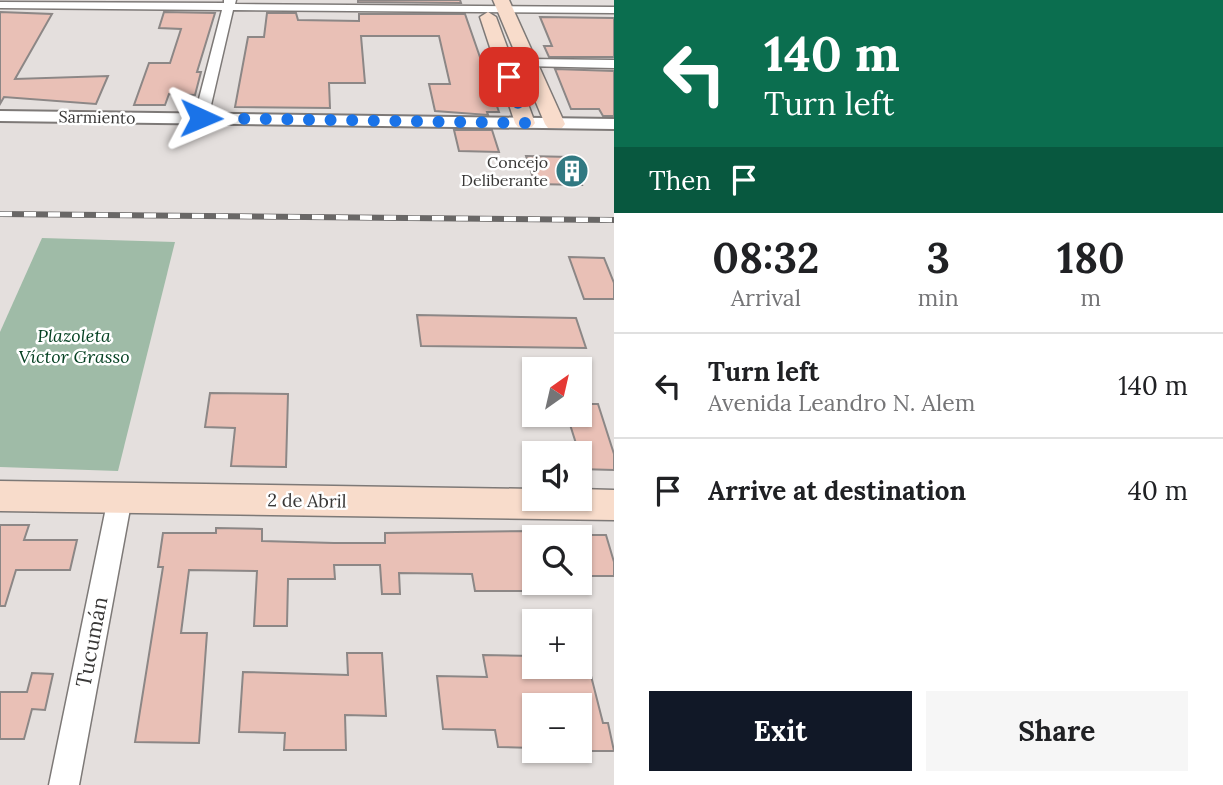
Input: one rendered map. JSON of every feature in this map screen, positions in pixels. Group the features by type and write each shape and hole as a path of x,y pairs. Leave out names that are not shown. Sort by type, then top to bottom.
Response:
{"main road":[{"path":"494,4 527,63 555,124"},
{"path":"494,4 525,123"},
{"name":"2 de Abril","path":"0,496 614,505"}],"street":[{"path":"201,118 230,4"},
{"path":"0,5 494,4 614,10"},
{"path":"527,63 614,64"},
{"name":"Sarmiento","path":"0,116 614,124"},
{"name":"Tucumán","path":"64,785 120,498"}],"green space":[{"name":"Plazoleta Víctor Grasso","path":"42,238 175,242 118,471 0,467 0,332"}],"building":[{"path":"460,0 461,3 358,2"},
{"path":"0,12 52,14 15,79 108,76 96,104 4,97 0,104"},
{"path":"164,12 215,13 197,72 201,72 195,95 169,94 165,105 134,105 149,63 170,63 181,29 159,28"},
{"path":"267,13 296,13 298,20 359,21 359,14 465,14 499,112 487,112 488,115 435,111 429,84 450,84 439,36 361,36 365,83 329,83 330,108 235,107 248,37 264,37"},
{"path":"540,17 614,18 614,57 549,57 544,46 552,46"},
{"path":"555,69 614,71 614,116 603,116 599,109 571,109"},
{"path":"454,130 492,130 499,152 459,151"},
{"name":"Concejo Deliberante","path":"526,156 571,157 582,185 535,184"},
{"path":"569,257 604,258 614,283 614,299 584,299"},
{"path":"417,315 576,318 586,348 421,346"},
{"path":"210,393 288,394 286,467 231,466 235,428 205,427"},
{"path":"592,404 598,404 614,454 614,470 592,469 592,441 575,441 571,427 592,427"},
{"path":"0,525 29,525 24,540 77,540 70,570 16,570 5,606 0,606"},
{"path":"216,528 262,529 262,541 385,543 385,533 522,531 522,591 475,591 472,574 399,573 400,594 382,594 380,565 334,565 335,579 288,579 287,626 254,626 257,571 189,570 181,633 207,633 199,743 135,742 163,567 158,567 163,533 216,533"},
{"path":"592,535 606,535 614,562 614,576 592,576"},
{"path":"347,653 382,653 386,716 345,715 346,750 284,750 285,733 239,732 243,672 348,675"},
{"path":"483,655 522,656 522,679 592,679 603,723 608,723 614,751 592,751 592,693 522,693 522,748 498,747 495,730 443,729 437,676 487,677"},
{"path":"32,673 53,674 45,710 32,709 24,739 0,739 0,692 27,692"}],"railway":[{"path":"0,214 614,220"}],"place":[{"name":"Concejo Deliberante","path":"572,171"}],"route":[{"path":"201,118 525,123 509,77"}]}
